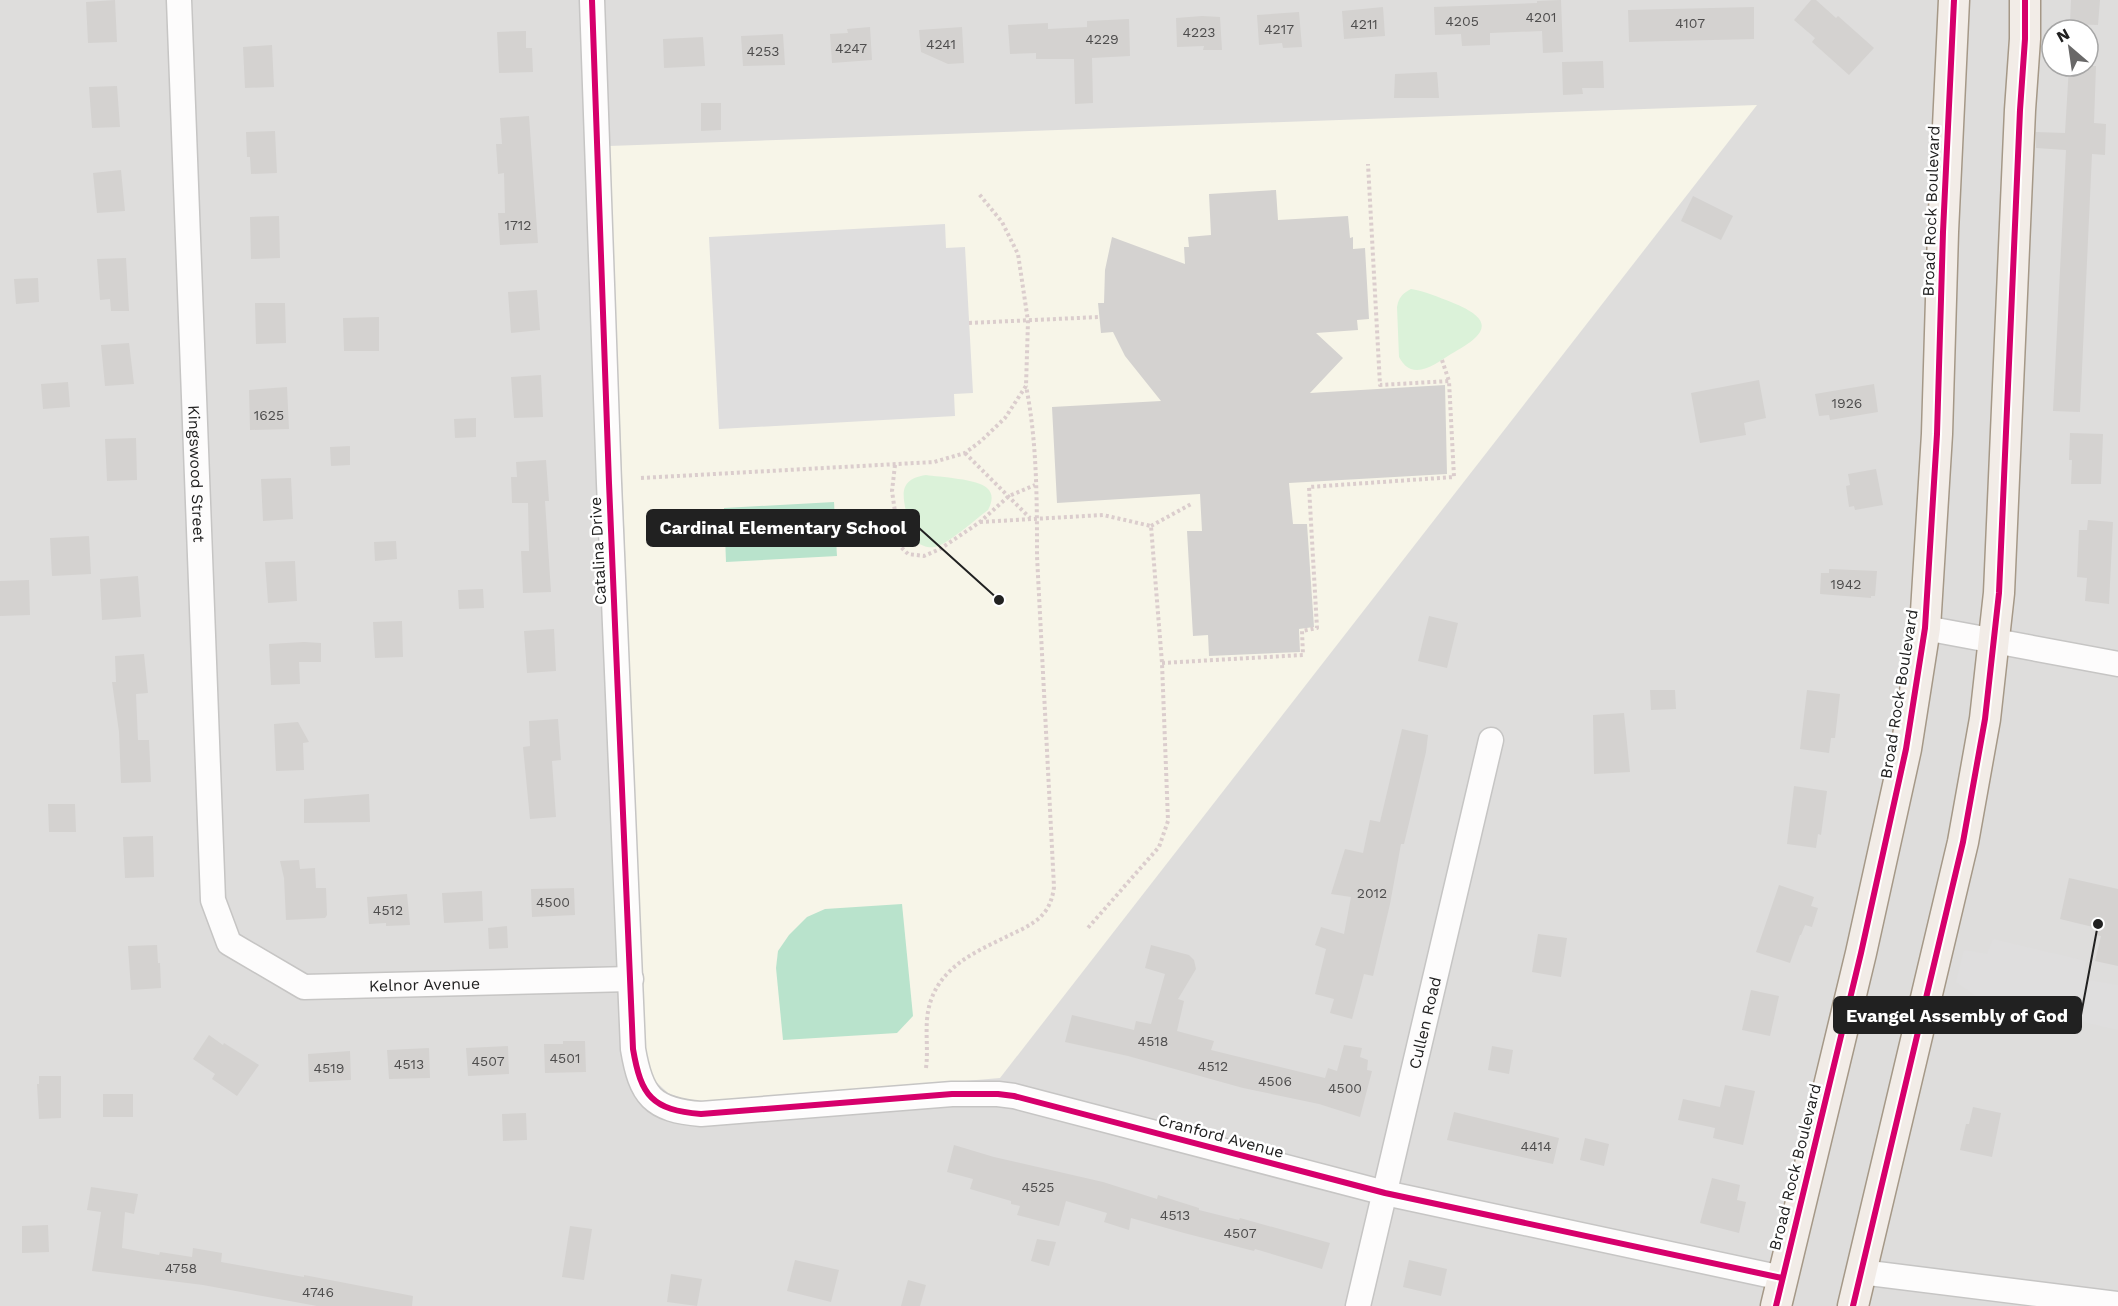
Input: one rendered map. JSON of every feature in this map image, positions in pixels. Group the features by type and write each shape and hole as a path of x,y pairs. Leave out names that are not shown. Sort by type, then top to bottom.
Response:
{"main road":[{"name":"Broad Rock Boulevard","path":"1779,1292 1869,919 1906,749 1925,628 1938,434 1943,232 1954,0"},
{"path":"1853,1306 1963,842 1985,719 1999,593 2025,0"}],"street":[{"name":"Kingswood Street","path":"180,0 213,900 230,943"},
{"name":"Catalina Drive","path":"592,0 609,483 633,1049 636,1068 650,1098"},
{"path":"1925,628 2118,664"},
{"name":"Cullen Road","path":"1358,1306 1491,740"},
{"name":"Kelnor Avenue","path":"230,943 304,987 631,979"},
{"name":"Cranford Avenue","path":"650,1098 666,1108 683,1113 701,1114 952,1094 998,1094 1040,1102 1385,1193 1779,1292"},
{"path":"1861,1272 2118,1304"}],"path":[{"path":"1368,164 1380,385 1449,381"},
{"path":"927,1068 927,1013 938,986 951,969 968,956 1034,924 1047,910 1054,887 1037,518 1031,412 1026,386 1028,321 1018,254 1002,222 979,194"},
{"path":"969,323 1099,317"},
{"path":"1162,663 1303,655 1302,631 1317,628 1309,487 1454,477 1449,381 1442,360"},
{"path":"641,478 934,462 965,453 993,431 1005,418 1026,386"},
{"path":"965,453 1031,519"},
{"path":"895,465 892,491 900,546 908,554 924,556 940,549 980,522 1009,496 1035,484"},
{"path":"980,522 1103,515 1151,526 1193,503"},
{"path":"1087,928 1159,847 1166,830 1169,812 1162,663 1151,526"}],"shaded area":[{"path":"0,0 2118,0 2118,1306 0,1306"},
{"path":"1757,105 1000,1078 710,1103 688,1101 668,1093 653,1079 645,1054 609,146"},
{"path":"945,224 946,248 965,247 973,393 954,394 955,416 719,429 709,237"},
{"path":"1993,939 2086,961 2083,979 2118,985 2118,1030 1979,998 1956,982 1964,950 1987,954"}],"green space":[{"path":"1411,289 1465,309 1481,321 1482,327 1473,340 1430,367 1421,370 1408,368 1399,357 1397,307 1401,296"},
{"path":"926,475 976,482 987,488 991,496 988,510 953,537 932,547 921,545 913,537 904,501 904,489 907,484 917,477"},
{"path":"834,502 837,556 726,562 724,508"},
{"path":"902,904 913,1016 897,1033 783,1040 776,968 778,951 789,935 807,917 825,909"}],"building":[{"path":"115,0 117,42 88,43 86,2"},
{"path":"1561,0 1563,52 1543,53 1542,31 1490,33 1490,45 1462,46 1461,34 1435,35 1434,7"},
{"path":"1811,0 1816,0 1836,18 1838,16 1874,48 1849,75 1812,42 1815,38 1794,20"},
{"path":"2071,0 2100,0 2099,18 2070,18"},
{"path":"1383,7 1385,36 1344,39 1342,11"},
{"path":"1754,7 1754,39 1629,42 1628,10"},
{"path":"1299,12 1302,47 1283,48 1282,43 1259,45 1257,15"},
{"path":"1220,17 1222,50 1203,50 1204,46 1177,47 1176,18"},
{"path":"1129,19 1130,56 1092,58 1093,103 1075,104 1074,59 1036,59 1036,53 1010,54 1008,25 1048,23 1048,29 1087,27 1087,21"},
{"path":"870,27 872,60 832,63 830,34 848,33 847,29"},
{"path":"962,27 964,63 948,64 921,52 919,30"},
{"path":"526,31 526,48 532,48 533,72 499,73 497,32"},
{"path":"783,34 785,65 743,66 741,36"},
{"path":"703,37 705,66 664,68 663,39"},
{"path":"272,45 274,87 245,88 243,47"},
{"path":"1603,61 1604,88 1582,88 1583,94 1563,95 1562,62"},
{"path":"1437,72 1439,98 1394,98 1395,74"},
{"path":"2068,78 2096,78 2094,123 2106,124 2105,155 2092,154 2080,412 2053,411 2066,150 2036,148 2036,132 2065,133"},
{"path":"117,86 120,127 92,128 89,87"},
{"path":"701,103 721,103 721,130 701,131"},
{"path":"529,116 538,243 500,245 498,213 505,213 504,173 498,174 496,144 502,144 500,118"},
{"path":"275,131 277,173 251,174 250,157 247,157 246,132"},
{"path":"121,170 125,211 97,213 93,173"},
{"path":"1276,190 1278,220 1348,216 1353,249 1365,248 1369,319 1357,320 1358,330 1316,333 1343,358 1310,393 1445,385 1447,474 1289,483 1293,524 1307,524 1314,627 1299,629 1300,652 1209,656 1208,635 1193,636 1187,531 1202,531 1200,494 1057,503 1052,407 1161,401 1125,356 1113,332 1101,333 1098,303 1104,303 1105,270 1112,237 1185,264 1184,247 1189,247 1188,237 1211,235 1209,194"},
{"path":"1693,196 1733,216 1721,240 1681,221"},
{"path":"279,216 280,258 251,259 250,217"},
{"path":"126,258 129,311 111,311 110,299 100,300 97,259"},
{"path":"38,278 39,302 16,304 14,279"},
{"path":"537,290 540,330 511,333 508,292"},
{"path":"255,303 285,303 286,343 256,344"},
{"path":"379,317 379,351 344,351 343,318"},
{"path":"129,343 134,384 105,386 101,345"},
{"path":"541,375 543,417 514,418 511,377"},
{"path":"1759,380 1766,418 1744,423 1746,435 1700,443 1691,393"},
{"path":"68,382 70,407 43,409 41,384"},
{"path":"1874,384 1878,412 1830,420 1829,415 1819,416 1815,394"},
{"path":"287,387 289,429 250,430 249,390"},
{"path":"476,418 476,437 455,438 454,419"},
{"path":"2070,433 2103,434 2101,484 2071,484"},
{"path":"136,438 137,480 107,481 105,439"},
{"path":"350,446 350,465 331,466 330,447"},
{"path":"546,460 549,501 545,501 551,592 523,593 521,551 529,551 528,503 512,503 511,477 517,477 516,462"},
{"path":"1876,469 1883,505 1855,510 1854,506 1849,507 1846,486 1850,485 1848,474"},
{"path":"291,478 293,519 263,521 261,479"},
{"path":"2088,520 2113,522 2109,604 2085,601 2087,578 2077,577 2079,530 2087,530"},
{"path":"89,536 91,574 52,576 50,538"},
{"path":"396,541 397,559 375,561 374,542"},
{"path":"295,561 297,601 268,603 265,562"},
{"path":"1829,569 1877,571 1875,596 1871,598 1820,594 1821,573 1829,573"},
{"path":"138,576 141,617 102,620 100,579"},
{"path":"29,580 30,615 0,616 0,581"},
{"path":"483,589 484,608 459,609 458,590"},
{"path":"1429,616 1458,623 1447,668 1418,661"},
{"path":"402,621 403,657 375,658 373,622"},
{"path":"554,629 556,671 527,673 524,631"},
{"path":"321,643 321,662 299,662 300,684 271,685 269,644"},
{"path":"144,654 148,693 136,694 138,740 149,740 151,782 121,783 119,732 112,682 116,682 115,656"},
{"path":"1650,690 1675,690 1676,709 1651,710"},
{"path":"1807,690 1840,694 1835,738 1831,738 1829,753 1800,749"},
{"path":"1624,713 1630,772 1594,774 1593,715"},
{"path":"558,719 561,760 552,761 556,817 530,819 523,747 530,746 529,721"},
{"path":"298,722 309,742 303,743 304,770 276,771 274,724"},
{"path":"1402,729 1428,735 1426,752 1404,844 1401,844 1373,976 1364,974 1352,1019 1330,1013 1334,999 1315,994 1326,949 1315,945 1321,927 1344,934 1351,897 1331,894 1345,849 1363,853 1370,820 1380,822"},
{"path":"1794,786 1827,791 1821,835 1818,834 1816,848 1787,844"},
{"path":"369,794 370,822 304,823 304,799"},
{"path":"48,804 75,804 76,832 49,832"},
{"path":"153,836 154,877 125,878 123,837"},
{"path":"299,860 300,869 315,868 316,888 326,888 327,915 325,918 286,920 284,878 280,861"},
{"path":"2069,878 2118,889 2118,966 2095,961 2101,936 2095,935 2097,928 2060,919"},
{"path":"1779,885 1814,897 1811,906 1818,908 1812,927 1805,925 1790,963 1756,952"},
{"path":"574,888 575,915 532,917 531,889"},
{"path":"482,891 483,921 444,923 442,893"},
{"path":"407,894 410,925 369,924 367,897"},
{"path":"507,926 508,948 489,949 488,928"},
{"path":"1538,934 1567,938 1561,977 1532,972"},
{"path":"157,945 161,988 131,990 128,946"},
{"path":"1151,945 1189,955 1194,960 1196,969 1178,999 1184,1001 1177,1031 1214,1041 1211,1050 1325,1078 1328,1068 1337,1071 1344,1045 1362,1048 1360,1057 1368,1060 1367,1070 1372,1071 1360,1117 1319,1104 1243,1088 1128,1056 1065,1042 1072,1015 1134,1030 1136,1021 1151,1024 1165,974 1145,968"},
{"path":"1751,990 1779,996 1770,1036 1742,1030"},
{"path":"209,1035 259,1065 237,1096 212,1079 215,1074 193,1059"},
{"path":"563,1041 585,1041 586,1072 545,1073 544,1044 563,1044"},
{"path":"508,1046 509,1074 468,1076 466,1048"},
{"path":"1492,1046 1513,1050 1509,1074 1488,1070"},
{"path":"429,1048 430,1078 389,1079 387,1050"},
{"path":"350,1051 351,1080 309,1082 308,1054"},
{"path":"39,1076 61,1076 61,1118 39,1119 37,1084 39,1084"},
{"path":"1725,1085 1755,1091 1743,1145 1713,1138 1715,1128 1678,1120 1683,1099 1720,1107"},
{"path":"103,1094 133,1094 133,1117 103,1117"},
{"path":"1973,1107 2001,1113 1992,1157 1960,1150"},
{"path":"1454,1112 1559,1138 1553,1164 1447,1140"},
{"path":"526,1113 527,1140 503,1141 502,1114"},
{"path":"1585,1138 1609,1144 1604,1166 1580,1160"},
{"path":"954,1145 994,1157 1103,1182 1157,1199 1158,1195 1199,1208 1199,1210 1239,1220 1240,1218 1330,1243 1322,1269 1255,1249 1254,1251 1131,1218 1129,1230 1104,1222 1107,1213 1066,1201 1059,1226 1017,1215 1020,1206 1011,1204 1011,1201 970,1189 973,1179 947,1172"},
{"path":"1712,1178 1740,1185 1737,1200 1746,1202 1739,1233 1700,1223"},
{"path":"91,1187 138,1194 134,1214 125,1212 122,1248 159,1255 160,1252 192,1257 193,1248 222,1253 221,1262 413,1296 412,1306 317,1306 203,1285 92,1271 101,1212 87,1210"},
{"path":"48,1225 49,1252 22,1253 22,1226"},
{"path":"570,1226 592,1229 584,1280 562,1277"},
{"path":"1037,1239 1056,1242 1049,1266 1031,1261"},
{"path":"795,1260 839,1270 831,1302 787,1291"},
{"path":"1409,1260 1447,1269 1441,1296 1403,1287"},
{"path":"671,1274 702,1279 697,1306 667,1302"},
{"path":"908,1280 926,1285 920,1306 901,1306"}],"cycle path":[{"path":"592,0 609,483 633,1049 640,1078 652,1098 671,1109 701,1114 952,1094 1014,1096 1385,1193 1782,1278"},
{"path":"1776,1306 1861,953 1906,749 1925,628 1937,434 1943,232 1954,0"},
{"path":"1853,1306 1963,842 1985,719 1999,593 2025,0"}],"place":[{"name":"Cardinal Elementary School","path":"999,600"},
{"name":"Evangel Assembly of God","path":"2098,924"}]}
